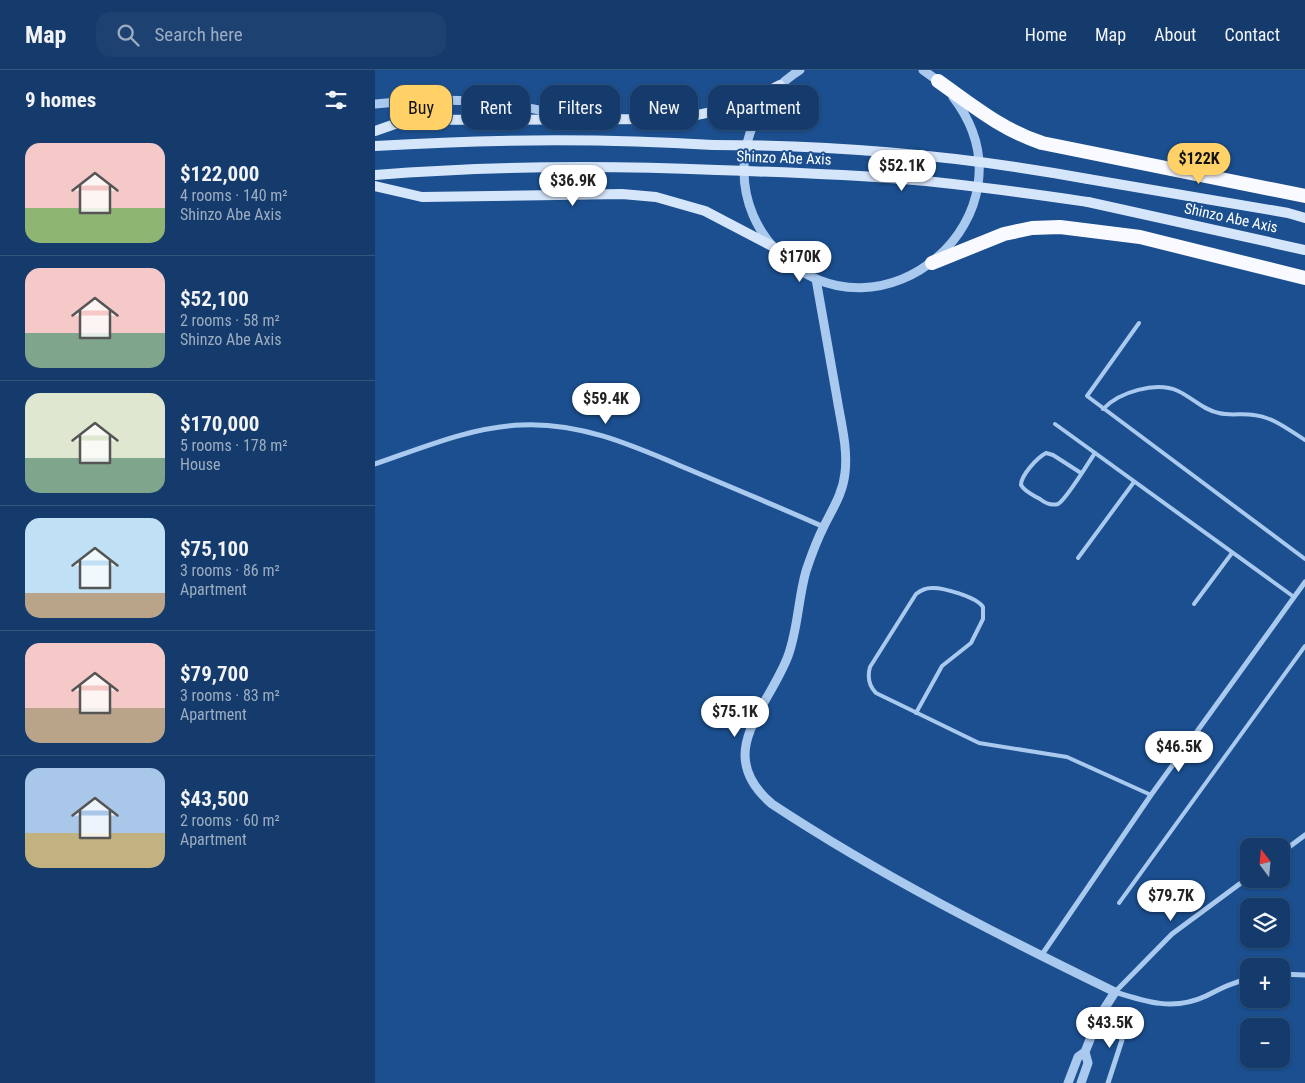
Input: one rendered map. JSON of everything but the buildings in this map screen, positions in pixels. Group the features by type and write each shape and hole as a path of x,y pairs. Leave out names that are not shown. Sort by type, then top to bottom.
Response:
{"highway":[{"path":"938,81 992,120 1016,134 1042,143 1305,196"},
{"path":"932,263 1004,234 1032,228 1060,227 1140,237 1305,278"}],"main road":[{"path":"620,119 671,119 708,112"},
{"path":"375,131 413,120 540,119"},
{"name":"Shinzo Abe Axis","path":"375,146 529,140 652,141 713,145 821,146 981,161 1287,213 1305,218"},
{"name":"Shinzo Abe Axis","path":"375,175 492,168 573,166 810,173 903,179 996,189 1088,202 1305,250"},
{"path":"375,186 422,197 622,194 656,196 705,211 772,246"},
{"path":"1287,213 1305,214"}],"street":[{"path":"780,85 793,73 800,70"},
{"path":"751,130 744,163 749,206 761,232 772,246 798,269 816,278 847,286 874,286 891,283 911,276 944,253 964,227 976,197 979,174 977,149 968,119 950,92 923,70"},
{"path":"375,104 447,101 498,102 540,111"},
{"path":"816,278 846,460 842,489 806,571 791,648 748,734 745,758 752,782 765,797 781,810 895,878 1041,956 1115,992 1144,1001 1173,1005 1195,1000 1240,982"},
{"path":"375,464 438,442 493,428 540,425 568,428 596,433 633,445 824,527"},
{"path":"1041,956 1151,795 1305,582"},
{"path":"1290,846 1305,835"},
{"path":"1068,1083 1078,1057 1085,1052 1099,1017 1115,992 1172,934 1240,883"},
{"path":"1290,974 1305,975"},
{"path":"1099,1017 1116,1028 1122,1040 1108,1083"},
{"path":"1081,1083 1088,1063 1085,1052"}],"lane":[{"path":"1139,323 1087,396 1305,559"},
{"path":"1103,409 1112,401 1124,395 1153,388 1167,388 1181,392 1202,407 1219,413 1252,414 1267,418 1305,440"},
{"path":"1055,424 1294,597"},
{"path":"1081,473 1053,454 1046,454 1040,457 1024,476 1021,485 1027,492 1045,502 1055,504 1061,501 1081,473 1095,453"},
{"path":"1078,558 1134,482"},
{"path":"1194,604 1232,553"},
{"path":"917,713 942,666 971,643 984,615 983,606 977,600 936,588 920,591 912,597 872,664 868,676 873,690 876,693 917,713 979,743 1067,757 1151,795"},
{"path":"1119,903 1305,646"}]}
